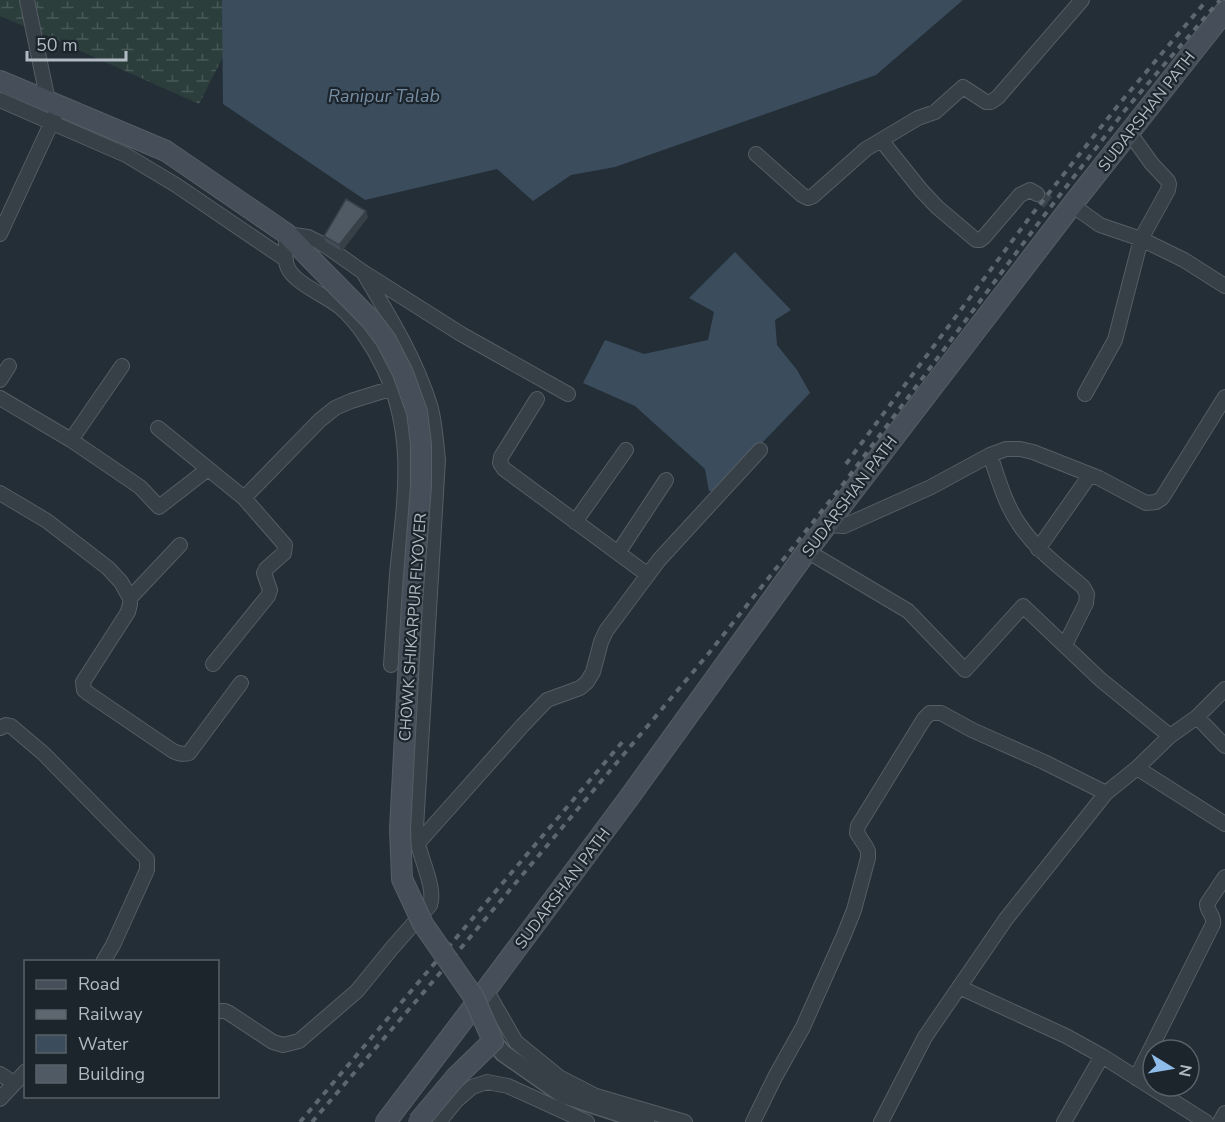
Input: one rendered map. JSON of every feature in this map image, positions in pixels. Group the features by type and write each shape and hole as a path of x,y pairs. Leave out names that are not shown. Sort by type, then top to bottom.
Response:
{"main road":[{"name":"SUDARSHAN PATH","path":"386,1122 628,799 807,551 1063,209 1129,132 1225,11"},
{"name":"CHOWK SHIKARPUR FLYOVER","path":"0,81 53,109 166,151 287,234 371,320 386,340 403,373 417,412 421,444 421,486 412,602 400,829 402,879 423,924 473,996 493,1041"},
{"path":"418,1122 455,1078 493,1041"}],"street":[{"path":"0,234 4,214 53,109 27,0"},
{"path":"756,154 802,195 808,198 813,196 866,149 918,118 935,112 963,87 986,102 991,102 998,97 1082,0"},
{"path":"0,100 53,109 176,185 285,259"},
{"path":"1085,394 1115,340 1141,239 1168,190 1168,181 1152,164 1129,132"},
{"path":"880,140 921,190 976,240 984,237 1020,195 1030,190 1037,194"},
{"path":"1063,209 1141,239 1184,260 1225,286"},
{"path":"391,665 397,575 406,495 402,421 393,388 382,365 351,318 341,307 298,279 289,270 285,259 287,234 309,237 339,254 363,272 461,334 568,394"},
{"path":"219,1011 229,1013 273,1042 283,1045 299,1041 357,991 432,900 416,828 438,460 430,407 420,377 404,343 363,272"},
{"path":"0,380 9,366"},
{"path":"71,440 122,366"},
{"path":"244,498 320,420 335,408 393,388"},
{"path":"827,525 844,526 931,487 990,455 1006,449 1020,448 1090,475 1146,503 1156,502 1162,498 1225,397"},
{"path":"0,398 71,440 140,487 159,507 208,469"},
{"path":"537,399 501,457 500,463 504,469 648,575"},
{"path":"159,428 244,498 283,542 285,548 284,553 264,573 270,590 268,596 213,664"},
{"path":"575,522 626,450"},
{"path":"418,843 547,700 587,682 593,672 606,631 667,552 760,450"},
{"path":"990,455 1018,524 1038,549 1083,586 1087,594 1086,603 1065,645"},
{"path":"1038,549 1090,475"},
{"path":"618,553 666,480"},
{"path":"0,493 46,521 108,568 121,582 130,598 128,612 83,682 84,690 89,694 173,751 185,754 189,753 241,683"},
{"path":"130,598 180,545"},
{"path":"807,551 908,611 965,670 1023,606 1101,680 1170,736"},
{"path":"881,1122 925,1037 1006,919 1106,793 1137,768 1170,736 1197,717 1225,689"},
{"path":"753,1122 803,1027 854,910 868,858 868,851 856,833 858,826 924,719 930,713 941,713 1106,793"},
{"path":"1197,717 1225,746"},
{"path":"0,728 6,725 11,726 44,754 147,859 147,870 104,960"},
{"path":"1137,768 1225,824"},
{"path":"1136,1078 1213,924 1207,904 1225,877"},
{"path":"960,987 1066,1036 1102,1056 1206,1122"},
{"path":"486,990 516,1042 559,1077 596,1096 685,1122"},
{"name":"CHOWK SHIKARPUR FLYOVER","path":"493,1041 503,1053 563,1095 646,1122"},
{"path":"1064,1122 1102,1056"},
{"path":"0,1099 24,1073"},
{"path":"0,1074 14,1083"},
{"path":"439,1122 456,1101 472,1087 487,1082 508,1086 587,1122"},
{"path":"1220,1122 1225,1113"}],"green space":[{"path":"0,0 220,0 245,13 199,104 0,16"}],"water":[{"name":"Ranipur Talab","path":"222,0 963,0 876,75 615,167 571,175 533,201 497,169 365,200 223,104"},
{"path":"735,252 791,310 775,320 777,345 797,370 810,393 716,491 709,491 705,469 635,406 583,383 605,340 644,354 708,340 714,312 689,298"}],"building":[{"path":"346,199 366,211 339,245 324,236"}],"tunnel":[{"path":"1037,194 1053,206"}],"railway":[{"path":"846,464 1030,217 1120,103 1207,0"},
{"path":"312,1122 709,653 844,483 1126,109 1220,0"},
{"path":"300,1122 624,740"}]}
